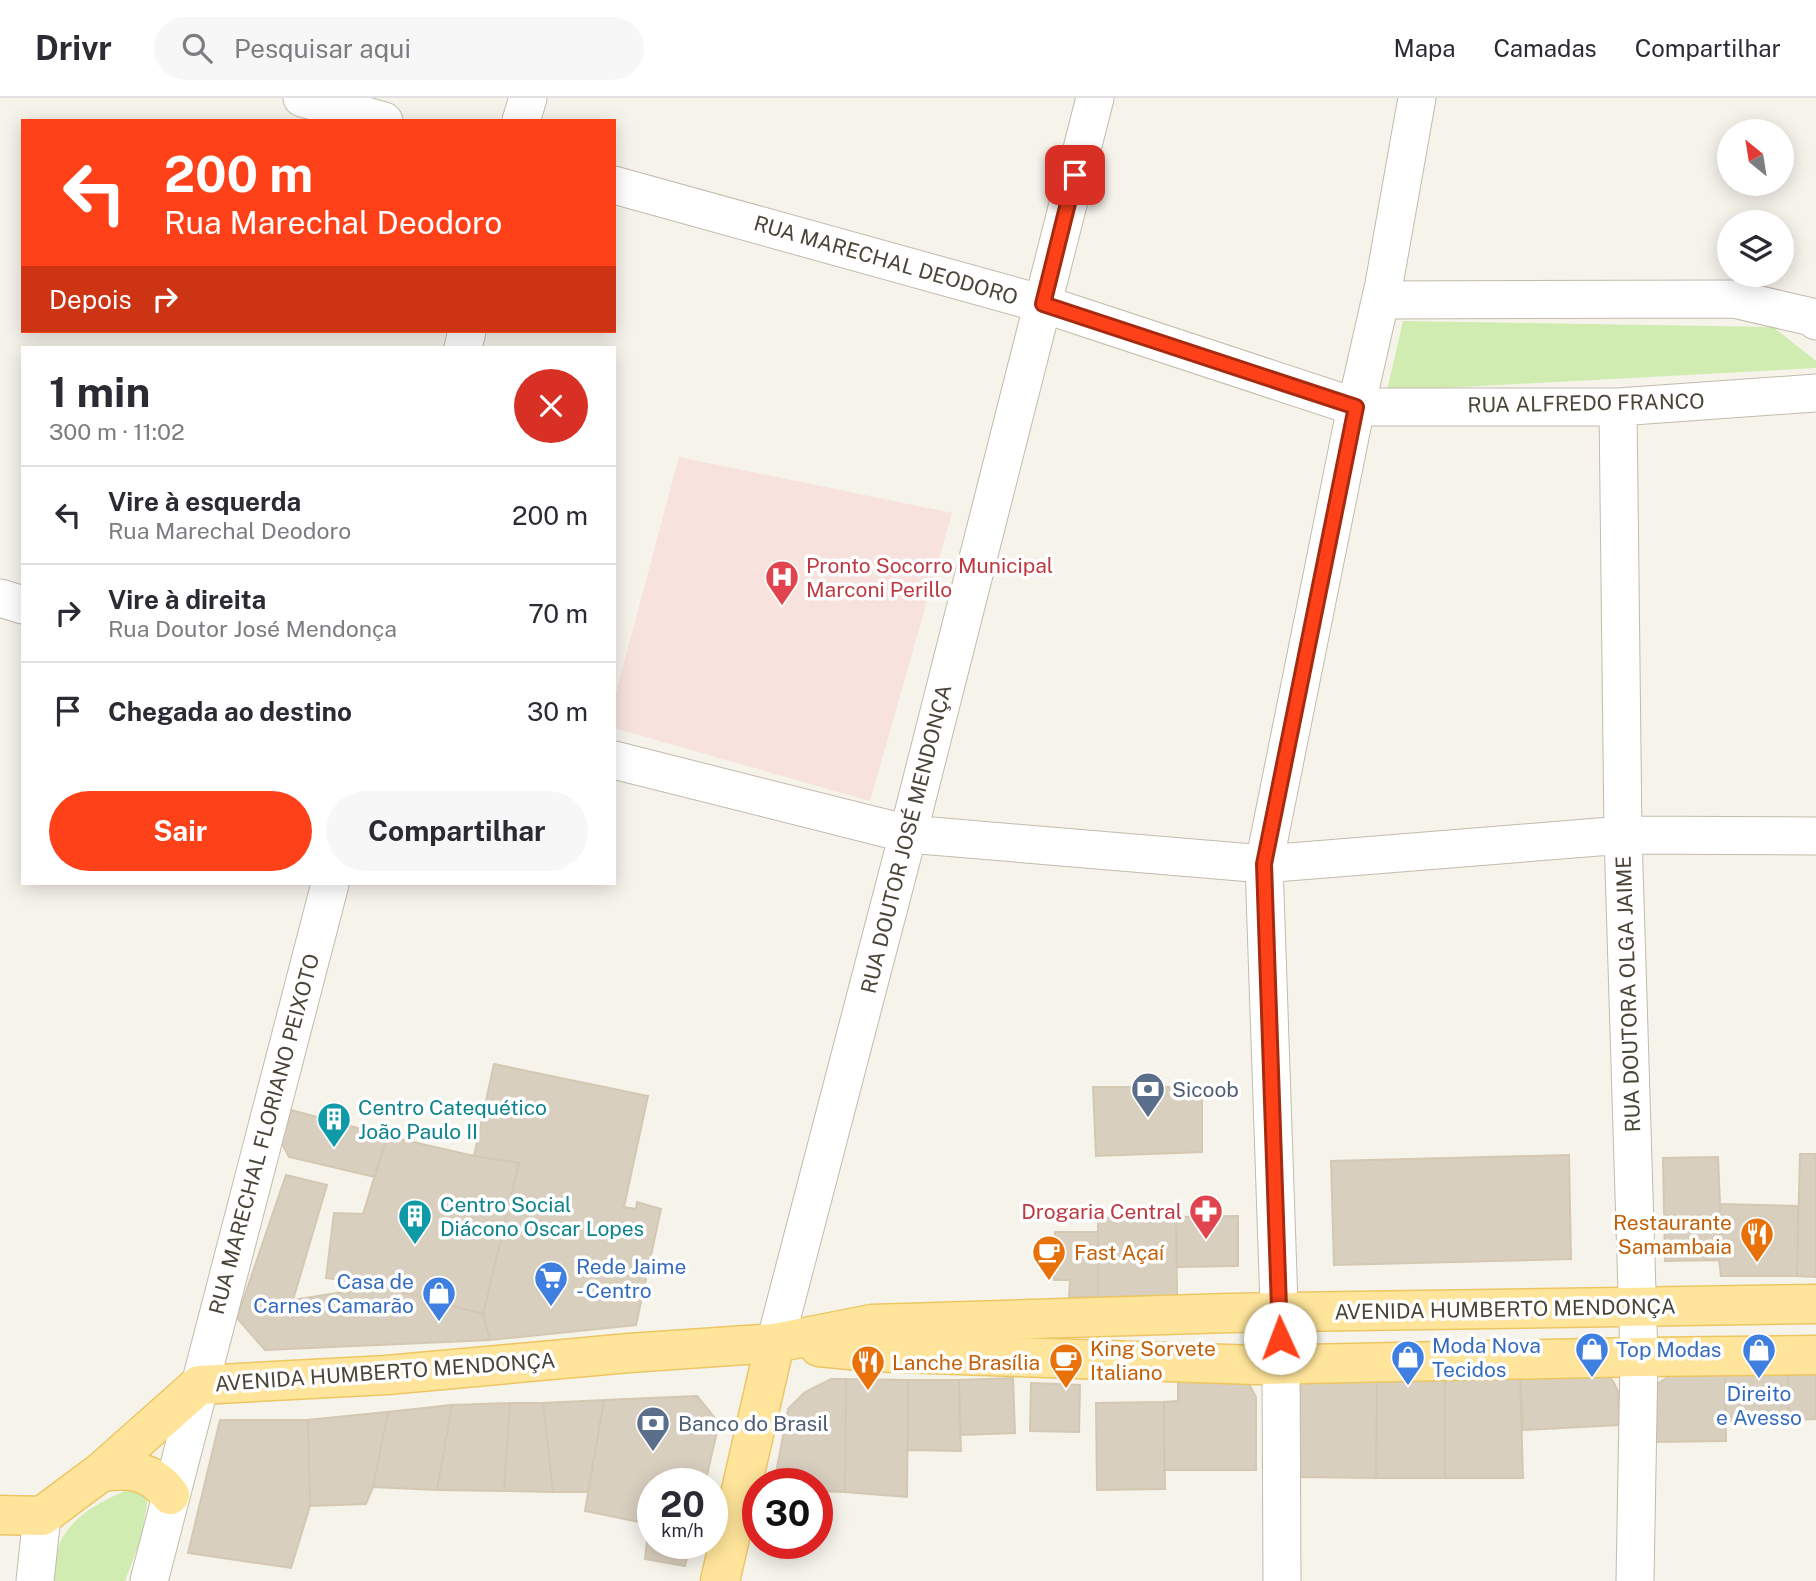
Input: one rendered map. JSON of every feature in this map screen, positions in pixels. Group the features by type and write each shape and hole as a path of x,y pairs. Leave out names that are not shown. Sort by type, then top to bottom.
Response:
{"main road":[{"name":"AVENIDA HUMBERTO MENDONÇA","path":"42,1516 101,1472 199,1385 387,1375 775,1343 872,1324 1280,1312 1816,1304"},
{"name":"AVENIDA HUMBERTO MENDONÇA","path":"775,1343 870,1352 1244,1365 1816,1355"},
{"name":"RUA DOUTOR JOSÉ MENDONÇA","path":"720,1581 775,1343"},
{"path":"101,1472 122,1469 140,1471 162,1484 170,1495"},
{"path":"0,1515 42,1516"}],"street":[{"path":"302,98 377,119"},
{"path":"522,119 528,98"},
{"name":"RUA DOUTOR JOSÉ MENDONÇA","path":"775,1343 908,834 1095,98"},
{"path":"1282,1581 1280,1312 1264,864 1356,407 1381,300 1417,98"},
{"name":"RUA MARECHAL DEODORO","path":"616,186 1043,304 1356,407"},
{"path":"1381,300 1734,299 1812,317 1816,321"},
{"name":"RUA ALFREDO FRANCO","path":"1356,407 1618,407 1816,393"},
{"name":"RUA DOUTORA OLGA JAIME","path":"1618,407 1623,835 1639,1357 1635,1581"},
{"path":"0,598 21,603"},
{"path":"616,761 908,834 1264,864 1623,835 1816,836"},
{"name":"RUA MARECHAL FLORIANO PEIXOTO","path":"149,1581 330,885"},
{"path":"35,1581 42,1516"}],"shaded area":[{"name":"Pronto Socorro Municipal Marconi Perillo","path":"679,457 952,513 870,801 616,729 616,693"}],"green space":[{"path":"1403,321 1773,327 1816,361 1816,368 1387,391"},
{"path":"137,1486 148,1498 141,1539 125,1581 53,1581 55,1557 68,1529 87,1511"}],"building":[{"path":"494,1064 648,1096 624,1207 636,1209 637,1202 661,1209 636,1325 490,1340 483,1314 519,1163 474,1156"},
{"name":"Sicoob","path":"1093,1087 1202,1087 1202,1152 1096,1156"},
{"name":"Centro Catequético João Paulo II","path":"291,1110 387,1136 375,1177 289,1157 281,1142"},
{"name":"Centro Social Diácono Oscar Lopes","path":"387,1136 474,1156 519,1163 483,1314 380,1286 326,1278 334,1213 363,1214"},
{"path":"1800,1154 1816,1154 1816,1277 1797,1276"},
{"path":"1569,1155 1571,1259 1334,1265 1331,1161"},
{"path":"1718,1157 1719,1260 1665,1261 1663,1158"},
{"path":"286,1175 327,1185 293,1300 380,1286 483,1314 490,1340 265,1350 237,1318"},
{"path":"1720,1204 1798,1206 1797,1276 1721,1276"},
{"path":"1238,1216 1238,1266 1177,1267 1176,1217"},
{"path":"1176,1217 1177,1296 1098,1297 1098,1218"},
{"path":"1055,1232 1098,1232 1098,1297 1069,1297 1070,1280 1054,1280"},
{"path":"1605,1373 1618,1391 1620,1425 1523,1430 1520,1375"},
{"path":"1788,1373 1788,1420 1726,1421 1725,1374"},
{"path":"1788,1373 1816,1373 1816,1419 1788,1420"},
{"path":"1725,1374 1726,1441 1652,1442 1657,1384 1671,1375"},
{"path":"1520,1375 1523,1478 1445,1478 1445,1378"},
{"path":"1013,1378 1015,1433 960,1435 959,1380"},
{"path":"1445,1378 1445,1478 1376,1478 1377,1379"},
{"path":"831,1379 846,1379 845,1492 833,1492 833,1468 777,1468 788,1409 805,1392"},
{"path":"846,1379 908,1380 907,1497 845,1492"},
{"path":"1300,1379 1377,1379 1376,1478 1299,1477"},
{"path":"908,1380 959,1380 961,1451 908,1450"},
{"path":"1247,1380 1256,1397 1256,1470 1164,1470 1164,1402 1178,1401 1178,1381"},
{"path":"1031,1383 1080,1385 1079,1432 1030,1431"},
{"name":"Banco do Brasil","path":"697,1396 719,1423 709,1468 637,1468 637,1522 585,1511 604,1400"},
{"path":"604,1400 588,1492 553,1492 543,1403"},
{"path":"1164,1402 1165,1489 1097,1490 1096,1403"},
{"path":"510,1403 543,1403 553,1492 504,1491"},
{"path":"510,1403 504,1491 437,1490 452,1405"},
{"path":"452,1405 437,1490 373,1487 388,1412"},
{"path":"388,1412 373,1487 366,1504 310,1506 308,1420"},
{"path":"220,1420 308,1420 310,1506 291,1568 188,1553"},
{"name":"Banco do Brasil","path":"645,1559 687,1559 685,1566"}],"place":[{"name":"Pronto Socorro Municipal Marconi Perillo","path":"782,607"},
{"name":"Sicoob","path":"1148,1119"},
{"name":"Centro Catequético João Paulo II","path":"334,1149"},
{"name":"Drogaria Central","path":"1206,1241"},
{"name":"Centro Social Diácono Oscar Lopes","path":"415,1246"},
{"name":"Restaurante Samambaia","path":"1757,1264"},
{"name":"Fast Açaí","path":"1049,1282"},
{"name":"Rede Jaime - Centro","path":"551,1308"},
{"name":"Casa de Carnes Camarão","path":"439,1323"},
{"name":"Top Modas","path":"1592,1379"},
{"name":"Direito e Avesso","path":"1759,1380"},
{"name":"Moda Nova Tecidos","path":"1408,1387"},
{"name":"King Sorvete Italiano","path":"1066,1390"},
{"name":"Lanche Brasília","path":"868,1392"},
{"name":"Banco do Brasil","path":"653,1453"}],"route":[{"path":"1075,175 1043,304 1356,407 1264,864 1280,1338"}]}
